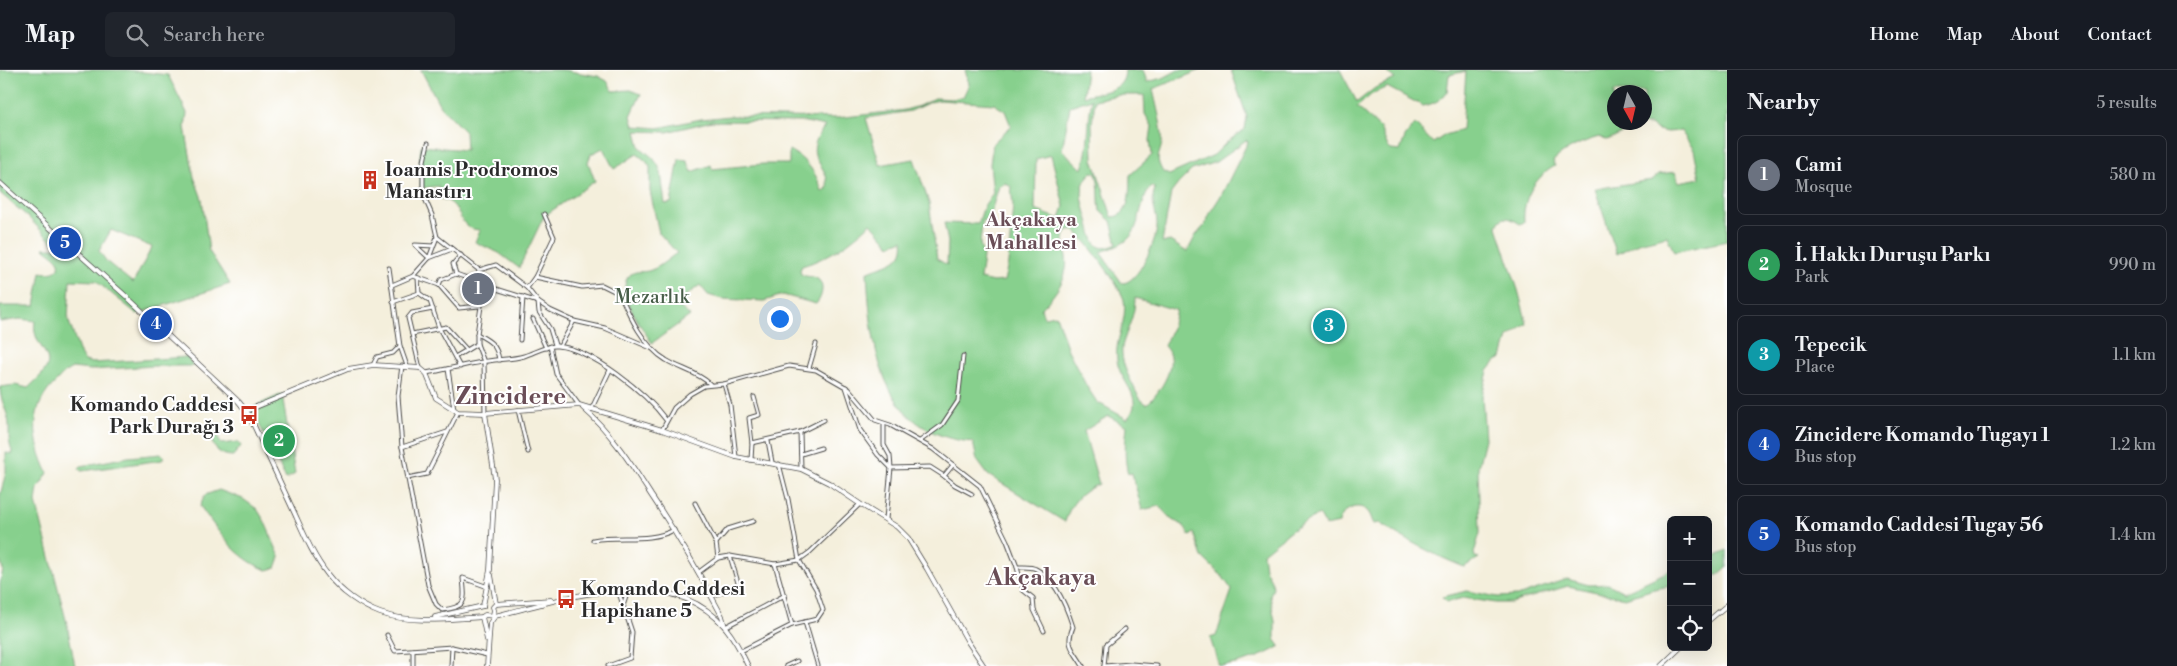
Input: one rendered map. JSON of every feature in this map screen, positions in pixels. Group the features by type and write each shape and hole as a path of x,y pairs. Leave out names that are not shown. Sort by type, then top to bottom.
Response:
{"street":[{"path":"392,285 413,276 429,258 437,236 432,215 423,194 423,166 428,143"},
{"path":"0,183 213,376 246,410 313,553 328,576 361,603 380,613 420,619 494,616 618,589 647,589 670,594 693,603 710,613 725,627 741,651 748,666"},
{"path":"527,288 536,276 554,237 544,214"},
{"path":"437,236 479,270"},
{"path":"429,258 415,246 434,246"},
{"path":"429,258 452,249"},
{"path":"456,274 453,264 461,254"},
{"path":"479,270 496,266 527,288 538,302 540,312 550,329 555,345"},
{"path":"389,268 404,366 398,396 402,446 428,585 436,604 442,610 462,605 464,598 463,578 488,587"},
{"path":"479,270 478,277 484,285 538,302 574,321 605,328 651,348"},
{"path":"439,285 441,280 456,274 467,278 478,277"},
{"path":"413,276 439,285 459,308 479,306"},
{"path":"536,276 582,287 602,285 620,294 628,312 651,348 665,360 704,378 710,384"},
{"path":"418,278 419,293"},
{"path":"484,285 479,306 477,344 484,362 485,413 495,479 490,570 483,616 488,644"},
{"path":"393,302 419,293"},
{"path":"419,293 430,301 434,308 439,328 460,366"},
{"path":"520,340 523,297"},
{"path":"420,368 408,318 412,313 434,308"},
{"path":"533,319 548,347 556,374 579,405 594,417 633,466 699,572 722,616 725,627"},
{"path":"560,346 574,321"},
{"path":"412,334 446,327 467,350"},
{"path":"477,334 492,342 498,349 499,360"},
{"path":"455,357 477,344"},
{"path":"809,368 816,344"},
{"path":"426,373 524,356 555,345 582,353 610,370 633,386 666,420"},
{"path":"373,365 377,357 393,353 400,346"},
{"path":"920,441 942,425 958,400 963,356"},
{"path":"246,410 348,369 373,365 404,366 420,368 426,373 436,398 458,412 485,413 579,405 662,430 736,457 751,461 772,462 801,469 829,483 886,519 908,538 984,666"},
{"path":"662,430 674,408 698,388 710,384 724,384 789,366 809,368 821,372 846,387 872,417 920,441 984,491 1017,567 1023,590 1033,598 1034,610 1044,631"},
{"path":"448,369 454,409"},
{"path":"591,410 610,370"},
{"path":"724,384 730,405 736,457"},
{"path":"846,387 860,430 891,468 930,467 955,485 972,494"},
{"path":"751,461 752,444 748,418 759,415 754,397"},
{"path":"518,410 528,452"},
{"path":"407,478 427,474 458,412"},
{"path":"752,444 800,432 824,420"},
{"path":"884,424 884,445 890,456 891,468 886,519"},
{"path":"402,446 448,432"},
{"path":"800,432 801,469"},
{"path":"768,440 772,462"},
{"path":"801,454 821,448"},
{"path":"741,651 792,625 817,619 823,610 816,589 798,560 788,499 779,464"},
{"path":"944,476 953,465"},
{"path":"695,503 716,543 718,558"},
{"path":"699,572 718,558 730,556 775,564 798,560 810,552 860,504"},
{"path":"716,543 728,529 754,521"},
{"path":"593,540 615,537 656,537 674,530"},
{"path":"712,596 739,586 730,556"},
{"path":"775,564 792,625"},
{"path":"1017,567 1036,569 1051,581 1069,613 1073,627 1068,638 1069,644 1083,666"},
{"path":"487,666 490,623 494,616 490,570"},
{"path":"608,666 630,658 632,632 618,589"},
{"path":"624,604 628,589"},
{"path":"725,627 785,595"},
{"path":"420,619 457,614 488,606 566,599"},
{"path":"1712,618 1727,605"},
{"path":"805,622 818,666"},
{"path":"1124,629 1106,645 1104,666 1131,664 1157,666"},
{"path":"387,635 395,651 452,647 487,656"},
{"path":"451,666 452,647"},
{"path":"413,650 413,666"},
{"path":"1661,666 1677,651"},
{"path":"786,666 797,660"}],"green space":[{"path":"0,70 126,70 168,75 187,113 185,127 194,177 202,199 209,251 230,284 137,314 96,281 70,280 68,319 81,356 85,361 92,363 187,357 193,366 154,366 91,370 72,368 60,377 41,402 37,413 36,436 48,473 38,488 36,502 67,624 75,666 0,666 0,583 3,570 0,559 0,496 6,472 6,453 13,454 10,443 9,423 0,387 15,385 28,388 44,372 48,361 36,336 35,321 20,319 0,322 0,306 35,306 41,272 56,271 59,262 44,248 58,248 27,216 0,193","holes":["111,230 152,247 133,283 107,262 99,251"]},
{"name":"Mezarlık","path":"421,70 563,70 598,76 607,81 613,91 631,90 641,94 631,116 634,126 658,128 701,119 731,116 837,118 905,110 935,98 952,99 963,97 969,84 965,70 1086,70 1083,96 1104,92 1116,87 1124,78 1125,70 1143,70 1147,82 1163,78 1178,70 1201,70 1153,89 1161,124 1162,138 1158,157 1159,163 1163,172 1169,175 1214,155 1245,129 1247,117 1231,70 1340,70 1357,102 1375,88 1395,79 1384,70 1727,70 1727,241 1674,252 1667,236 1638,243 1617,254 1595,189 1652,180 1659,174 1675,172 1679,182 1700,178 1694,150 1681,131 1667,132 1652,126 1652,85 1607,85 1607,130 1627,130 1610,139 1606,140 1599,137 1581,143 1558,156 1553,161 1555,166 1541,176 1531,190 1525,205 1524,222 1520,224 1504,218 1497,227 1527,324 1508,337 1502,358 1496,361 1488,371 1482,396 1485,439 1478,467 1480,533 1474,553 1475,557 1479,558 1464,567 1420,547 1379,523 1374,524 1369,513 1360,507 1351,508 1343,514 1339,523 1326,526 1319,514 1292,530 1263,553 1265,569 1273,588 1270,596 1275,621 1275,639 1280,646 1250,660 1219,666 1210,638 1216,636 1232,590 1222,576 1202,557 1194,533 1190,536 1183,525 1172,520 1159,506 1142,510 1132,473 1128,474 1125,450 1127,426 1108,416 1084,431 1099,484 1087,490 1073,503 1065,522 988,475 977,460 973,442 942,436 918,423 900,405 887,382 878,357 872,329 867,272 897,259 903,248 903,240 890,245 871,223 839,249 821,259 802,266 801,274 817,279 822,285 822,293 816,304 783,295 764,301 722,299 708,295 700,285 676,304 690,316 652,343 631,309 625,289 626,281 631,274 654,269 677,253 659,233 650,191 650,167 646,161 637,154 614,169 603,148 591,154 588,162 595,181 544,216 519,268 499,253 475,242 480,230 472,229 466,225 454,205 441,199 439,186 421,188 419,166 421,146 466,150 465,132 440,106","holes":["1466,71 1462,130 1445,135 1433,143 1415,124 1405,137 1400,151 1391,150 1388,147 1380,128 1357,107 1372,94 1387,87 1423,106 1437,101 1447,92 1449,75","1118,95 1144,95 1145,114 1152,126 1150,140 1152,155 1130,175 1128,201 1123,212 1118,216 1112,217 1093,159 1092,124 1095,100","1092,99 1085,161 1082,169 1062,150 1070,106","940,100 994,104 1005,111 1011,126 993,143 990,164 993,193 984,206 978,224 944,223 948,242 947,265 937,259 929,203 914,159 880,165 866,118 911,111 930,102","712,121 806,122 825,126 817,138 814,147 817,160 825,172 827,189 822,191 810,167 789,150 789,164 763,164 712,169 711,165 692,172 687,160 679,159 671,203 665,204 661,173 658,165 640,147 636,131 667,132","1246,140 1248,142 1205,225 1196,235 1187,252 1170,241 1162,243 1171,193 1192,170 1216,162","1051,155 1064,206 1060,219 1035,210 1036,159","1092,172 1096,173 1100,211 1111,221 1117,244 1103,248 1095,243 1084,207 1082,195 1084,183","1006,183 1011,187 1013,205 1008,263 1004,281 993,282 980,279 983,257 980,243 982,225 983,221 990,215 999,186","1152,186 1155,189 1153,203 1157,222 1156,233 1150,251 1140,269 1134,277 1122,283 1100,252 1122,244 1132,234 1136,227 1144,199","1068,230 1073,230 1080,236 1095,253 1124,300 1125,308 1117,345 1117,360 1122,376 1133,397 1134,404 1127,419 1097,402 1068,350 1056,315 1044,317 1041,309 1056,291 1065,275 1067,264 1064,243 1065,234","1135,298 1176,310 1172,328 1164,346 1169,352 1170,368 1163,385 1147,404 1142,401 1137,393 1125,369 1122,357 1122,346 1135,304"]},
{"path":"282,394 295,474 286,479 251,408"},
{"path":"215,430 221,444 238,442 241,446 233,456 224,455 217,451 211,436"},
{"path":"161,454 164,456 162,460 81,471 79,468 81,466 128,457"},
{"path":"219,490 243,499 257,509 264,520 280,557 276,568 267,570 237,552 200,506 205,495"},
{"path":"1727,550 1727,567 1718,575 1712,575 1712,557"},
{"path":"1667,572 1667,587 1625,598 1568,586 1511,603 1496,603 1463,598 1447,602 1442,597 1467,591 1498,597 1517,596 1567,579 1589,585 1608,584 1624,592"}],"place":[{"name":"Ioannis Prodromos Manastırı","path":"370,180"},
{"name":"Komando Caddesi Tugay 56","path":"65,243"},
{"name":"Cami","path":"478,289"},
{"name":"Zincidere Komando Tugayı 1","path":"156,324"},
{"name":"Tepecik","path":"1329,326"},
{"name":"Komando Caddesi Park Durağı 3","path":"249,415"},
{"name":"İ. Hakkı Duruşu Parkı","path":"279,441"},
{"name":"Komando Caddesi Hapishane 5","path":"566,599"}],"district":[{"name":"Akçakaya Mahallesi","path":"1031,230"},
{"name":"Zincidere","path":"511,396"},
{"name":"Akçakaya","path":"1041,577"}]}
